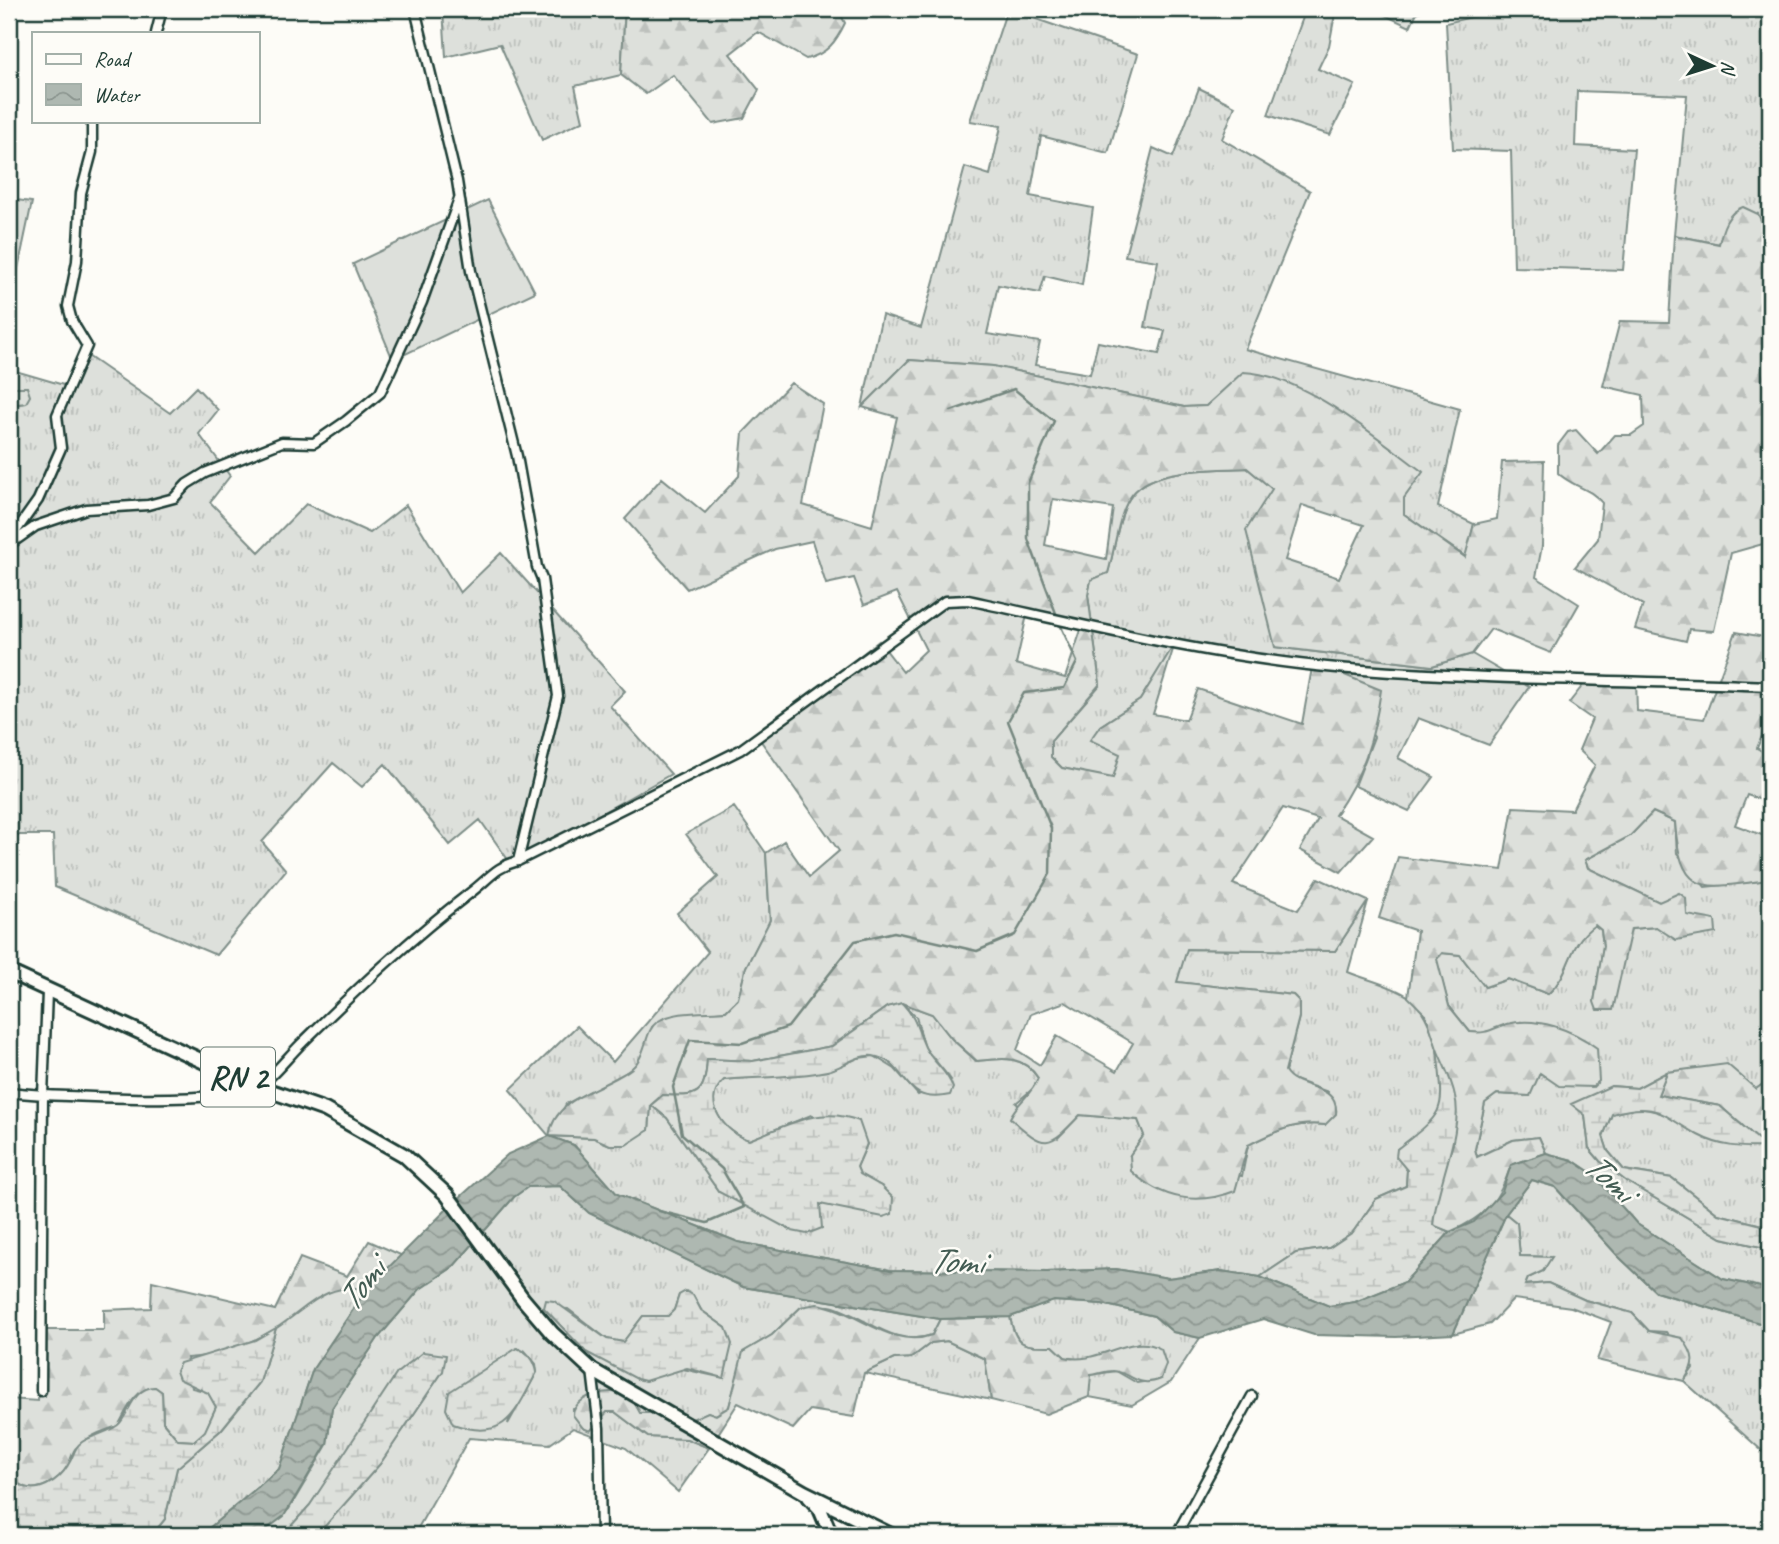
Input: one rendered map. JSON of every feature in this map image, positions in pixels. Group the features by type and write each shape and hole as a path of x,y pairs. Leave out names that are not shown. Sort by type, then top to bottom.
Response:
{"main road":[{"name":"RN 2","path":"9,972 47,992 259,1087 325,1110 404,1155 453,1203 552,1334 592,1370 804,1492 820,1509 831,1535"},
{"path":"804,1492 891,1535"}],"street":[{"path":"156,32 162,9"},
{"path":"415,9 460,197 471,271 517,456 537,567 542,579 558,695 518,861"},
{"path":"9,543 38,500 61,448 58,415 87,346 72,321 68,306 77,261 81,193 92,152 92,122"},
{"path":"9,543 36,526 86,509 149,505 174,498 187,484 205,474 282,442 314,443 346,421 380,393 422,302 460,197"},
{"path":"9,1092 43,1096 222,1096 259,1087 365,982 424,928 485,881 499,866 518,861 740,750 945,601 968,600 1123,636 1335,667 1526,680 1770,686"},
{"path":"41,1391 43,1096 47,992"},
{"path":"592,1370 599,1428 601,1535"},
{"path":"1176,1535 1252,1396"}],"green space":[{"path":"443,9 625,9 621,75 575,86 583,121 542,140 500,44 446,57"},
{"path":"625,9 838,9 845,23 830,46 820,54 806,59 758,32 730,54 759,90 744,118 713,124 673,75 646,94 621,75"},
{"path":"1007,9 1138,54 1108,153 1041,136 1030,196 1093,208 1082,285 1045,276 1040,293 998,285 987,334 1040,342 1035,365 1090,374 1098,342 1159,354 1165,331 1145,327 1158,261 1125,256 1153,148 1173,157 1199,88 1235,106 1222,139 1310,191 1245,349 1460,409 1438,507 1474,524 1466,557 1404,514 1404,498 1422,471 1243,373 1206,406 1184,407 993,366 909,360 862,407 882,315 921,328 965,167 990,175 1001,126 970,121"},
{"path":"1306,9 1336,9 1329,46 1318,69 1355,85 1330,135 1268,115"},
{"path":"1372,9 1431,9 1417,12 1410,27"},
{"path":"1498,9 1770,9 1770,239 1758,214 1720,244 1674,235 1687,95 1577,91 1575,146 1634,149 1623,270 1514,267 1511,151 1453,149 1446,23"},
{"path":"9,199 32,202 11,302 9,301"},
{"path":"488,200 535,292 393,360 353,264"},
{"path":"1743,207 1758,214 1770,239 1770,542 1731,553 1714,631 1689,629 1686,641 1635,629 1643,605 1575,567 1598,539 1602,503 1558,473 1558,445 1568,432 1576,430 1598,454 1615,435 1631,435 1644,426 1643,395 1603,386 1620,321 1669,322 1674,235 1719,244 1729,217"},
{"path":"85,354 170,413 196,387 218,410 199,434 230,476 210,502 259,552 306,504 370,533 406,505 460,593 501,553 625,691 610,706 671,774 511,864 480,820 450,845 385,764 362,787 333,763 262,842 286,870 216,955 55,887 53,835 9,835 12,729 9,728 9,405 26,403 27,387 9,387 9,369 67,386"},
{"path":"909,360 993,366 1184,407 1206,406 1243,372 1266,375 1313,395 1338,410 1423,472 1404,498 1404,514 1465,557 1474,524 1497,519 1502,462 1544,461 1542,546 1536,577 1579,604 1551,653 1491,629 1472,654 1432,666 1275,647 1246,530 1272,489 1247,468 1182,472 1166,475 1138,488 1125,506 1108,573 1091,580 1088,595 1100,684 1051,741 1051,757 1062,768 1113,778 1120,754 1090,740 1100,726 1140,700 1175,643 1153,714 1186,720 1198,689 1302,724 1313,662 1381,690 1366,755 1353,785 1335,815 1373,836 1341,872 1300,850 1318,819 1283,808 1233,884 1298,910 1318,878 1368,901 1335,951 1187,949 1177,982 1293,995 1299,1001 1299,1017 1285,1071 1291,1078 1325,1092 1335,1104 1336,1114 1325,1125 1294,1126 1248,1145 1235,1191 1221,1196 1193,1199 1167,1194 1143,1181 1131,1171 1130,1155 1144,1135 1138,1120 1080,1115 1053,1139 1046,1141 1032,1136 1010,1118 1036,1084 1038,1078 1032,1070 1011,1059 977,1061 952,1039 932,1014 902,1003 887,1007 832,1046 753,1061 707,1059 704,1081 697,1092 662,1095 651,1105 649,1130 626,1145 610,1145 594,1138 549,1136 553,1123 569,1104 634,1066 649,1032 657,1022 672,1015 726,1011 738,999 746,967 770,920 766,853 784,841 809,877 839,851 758,737 879,641 903,672 926,650 897,592 864,605 854,578 826,584 812,541 775,549 687,589 625,519 662,478 705,513 739,476 743,433 791,383 823,404 803,505 872,526 897,417 862,407","holes":["1053,499 1113,508 1106,559 1045,545","1302,505 1364,525 1339,578 1285,560","1027,615 1081,630 1065,678 1016,664","1065,1002 1133,1043 1117,1071 1057,1036 1040,1065 1017,1050 1031,1014"]},
{"path":"9,387 27,387 30,396 26,403 9,405"},
{"path":"1247,468 1273,489 1275,647 1432,666 1472,654 1529,687 1489,745 1418,718 1398,758 1434,777 1409,811 1355,786 1374,737 1313,662 1176,643 1140,700 1100,726 1091,740 1121,754 1113,779 1062,768 1051,757 1051,741 1100,685 1088,595 1091,579 1108,573 1119,525 1129,499 1138,488 1166,475"},
{"path":"1736,632 1770,638 1770,733 1764,731 1757,748 1770,756 1770,803 1747,795 1735,825 1770,838 1770,880 1713,886 1700,883 1691,877 1683,865 1675,822 1653,812 1630,836 1585,860 1588,868 1659,902 1679,893 1686,898 1687,915 1715,920 1716,933 1676,940 1656,927 1631,929 1613,1010 1597,1010 1594,1002 1603,946 1601,930 1595,925 1579,941 1562,976 1548,994 1508,979 1485,987 1460,955 1442,953 1437,959 1449,1006 1470,1032 1486,1032 1518,1022 1542,1023 1566,1030 1597,1048 1599,1081 1593,1087 1559,1086 1540,1073 1530,1096 1497,1094 1485,1103 1475,1149 1477,1157 1513,1140 1539,1137 1546,1153 1511,1165 1496,1199 1473,1220 1450,1232 1433,1226 1435,1199 1453,1144 1437,1049 1426,1015 1408,997 1417,931 1379,918 1398,857 1502,870 1513,807 1572,810 1595,765 1579,750 1592,719 1569,703 1591,675 1636,680 1637,711 1704,719"},
{"path":"734,807 766,853 770,921 746,967 738,999 726,1011 673,1016 652,1027 642,1059 629,1071 566,1104 549,1136 510,1090 577,1026 613,1062 708,952 677,913 718,877 686,834"},
{"path":"1653,812 1675,822 1677,853 1705,887 1770,880 1770,1079 1756,1089 1667,1072 1637,1088 1611,1086 1585,1115 1589,1148 1600,1161 1626,1181 1722,1238 1770,1249 1770,1289 1723,1279 1637,1224 1593,1174 1572,1160 1546,1153 1539,1137 1513,1140 1477,1157 1475,1149 1485,1103 1497,1094 1530,1096 1507,1024 1486,1034 1470,1032 1449,1006 1436,959 1442,953 1460,955 1485,987 1508,979 1548,994 1562,977 1579,941 1594,925 1601,930 1603,946 1594,1002 1631,929 1656,927 1686,915 1686,898 1659,902 1588,868 1585,860 1630,836"},
{"path":"1368,901 1348,972 1395,989 1418,1005 1432,1032 1442,1081 1442,1096 1437,1114 1422,1131 1397,1149 1397,1157 1407,1170 1406,1186 1376,1199 1353,1232 1329,1248 1296,1253 1260,1277 1221,1271 1168,1278 1116,1269 1047,1272 890,1270 738,1242 617,1194 574,1145 549,1136 594,1138 610,1145 649,1130 651,1105 667,1118 719,1192 820,1204 881,1186 860,1175 857,1167 867,1144 811,1115 749,1140 724,1124 715,1107 714,1098 724,1080 828,1071 858,1058 874,1056 895,1069 918,1095 951,1080 925,1048 916,1017 902,1003 932,1014 952,1039 976,1061 1011,1059 1032,1070 1038,1078 1036,1086 1016,1103 1058,1138 1080,1115 1138,1120 1144,1135 1130,1155 1242,1176 1248,1145 1294,1126 1325,1125 1328,1092 1289,1078 1285,1071 1299,1017 1299,1001 1293,995 1176,982 1186,949 1335,951"},
{"path":"902,1003 914,1019 928,1052 951,1082 953,1088 950,1095 934,1097 922,1094 913,1089 885,1060 867,1056 814,1073 724,1080 714,1098 718,1116 724,1124 749,1140 816,1116 830,1115 859,1121 867,1144 857,1167 860,1174 881,1186 893,1198 892,1214 883,1217 820,1204 822,1228 807,1234 792,1231 719,1192 667,1118 651,1105 663,1095 697,1092 704,1081 707,1059 753,1061 832,1046 887,1007"},
{"path":"1437,1049 1452,1084 1457,1110 1453,1142 1433,1225 1450,1232 1405,1282 1355,1302 1329,1306 1260,1277 1296,1253 1329,1248 1353,1232 1376,1199 1406,1186 1407,1170 1396,1157 1397,1149 1426,1126 1439,1108 1441,1086"},
{"path":"1727,1064 1756,1089 1770,1079 1770,1145 1767,1147 1720,1106 1658,1095 1667,1072"},
{"path":"1667,1072 1658,1095 1720,1106 1767,1147 1740,1147 1715,1142 1658,1112 1640,1109 1612,1114 1603,1136 1608,1151 1624,1170 1672,1178 1718,1214 1770,1227 1770,1249 1722,1238 1626,1181 1600,1161 1589,1148 1585,1115 1571,1104 1611,1086 1637,1088"},
{"path":"1632,1108 1662,1113 1697,1134 1713,1140 1767,1147 1770,1145 1770,1227 1718,1214 1672,1178 1624,1170 1608,1151 1603,1136 1612,1114"},
{"path":"1532,1180 1555,1187 1618,1256 1656,1292 1770,1326 1770,1458 1684,1381 1693,1368 1666,1332 1649,1331 1632,1313 1585,1300 1548,1283 1525,1285 1528,1278 1543,1271 1551,1257 1520,1256 1517,1223 1506,1214"},
{"path":"560,1186 589,1213 743,1287 940,1319 932,1335 906,1338 882,1330 834,1307 801,1307 772,1335 744,1352 729,1407 715,1415 708,1412 690,1421 639,1413 631,1398 573,1409 573,1415 583,1428 590,1430 607,1412 615,1412 648,1437 687,1439 709,1448 678,1492 626,1448 573,1428 550,1444 469,1438 414,1535 317,1535 380,1464 443,1371 347,1453 310,1505 283,1535 259,1535 289,1509 327,1445 332,1408 378,1338 420,1289 453,1267 514,1197 527,1187","holes":["679,1295 693,1295 701,1310 726,1328 724,1378 678,1368 645,1381 586,1352 544,1308 568,1309 607,1339 623,1342 643,1316 668,1316 674,1310","525,1351 536,1364 537,1372 508,1424"]},
{"path":"1506,1214 1517,1223 1520,1256 1552,1257 1543,1271 1528,1278 1525,1285 1548,1283 1585,1300 1632,1313 1649,1331 1682,1338 1692,1354 1691,1369 1684,1381 1597,1360 1611,1322 1571,1307 1514,1299 1490,1324 1453,1334"},
{"path":"369,1241 403,1256 367,1289 339,1289 328,1293 255,1340 233,1349 187,1358 192,1388 208,1392 216,1407 205,1432 194,1441 178,1440 163,1422 162,1392 155,1387 148,1388 132,1401 118,1426 80,1444 65,1470 53,1481 33,1488 19,1484 15,1460 9,1449 9,1399 38,1401 40,1330 104,1330 104,1310 151,1308 152,1281 275,1310 300,1258 347,1276"},
{"path":"350,1286 367,1289 313,1369 279,1469 201,1535 152,1535 165,1519 177,1468 221,1430 260,1382 276,1328 312,1301 334,1289"},
{"path":"686,1291 693,1295 701,1310 726,1328 732,1344 724,1378 687,1368 645,1381 637,1379 586,1352 544,1308 546,1300 554,1301 607,1339 623,1342 643,1316 668,1316 674,1310 679,1295"},
{"path":"1053,1301 1102,1304 1154,1316 1173,1332 1200,1338 1171,1382 1132,1405 1089,1397 1090,1375 1116,1371 1137,1383 1161,1379 1138,1343 1092,1358 1073,1360 1064,1357 1053,1346 1028,1345 1019,1340 1010,1317"},
{"path":"817,1304 846,1313 902,1337 932,1335 940,1319 1010,1317 1015,1335 1023,1343 1053,1346 1065,1357 1090,1357 1138,1344 1161,1349 1166,1364 1161,1379 1153,1382 1140,1381 1113,1371 1091,1375 1089,1397 1046,1414 991,1400 985,1359 947,1341 931,1343 911,1358 894,1359 864,1373 854,1417 810,1410 793,1429 738,1403 709,1448 687,1439 648,1437 615,1412 607,1412 590,1431 583,1428 573,1415 580,1402 588,1397 615,1392 630,1398 640,1413 648,1413 662,1406 690,1420 708,1412 716,1415 729,1407 743,1352 772,1335 801,1307"},
{"path":"276,1328 260,1382 221,1430 177,1468 165,1519 152,1535 9,1535 9,1449 15,1459 19,1484 33,1488 46,1485 64,1471 79,1444 117,1426 138,1395 155,1387 162,1392 163,1422 178,1440 194,1441 205,1431 216,1407 208,1393 179,1379 176,1371 180,1363 255,1340"},
{"path":"947,1341 985,1359 991,1400 864,1373 894,1359 911,1358 931,1343"},
{"path":"517,1348 530,1357 537,1372 515,1411 497,1427 485,1430 453,1424 446,1409 449,1392"},
{"path":"423,1352 446,1355 443,1371 380,1464 317,1535 283,1535 310,1505 397,1373"}],"water":[{"path":"549,1136 574,1145 617,1194 738,1242 890,1270 1047,1272 1116,1269 1168,1278 1221,1271 1260,1277 1329,1306 1355,1302 1405,1282 1450,1232 1474,1222 1502,1192 1511,1165 1546,1153 1572,1160 1593,1174 1637,1224 1723,1279 1770,1289 1770,1326 1656,1292 1618,1256 1555,1187 1532,1180 1506,1214 1453,1334 1396,1337 1314,1335 1263,1319 1200,1338 1173,1332 1154,1316 1102,1304 1054,1301 1010,1317 940,1319 743,1287 589,1213 560,1186 528,1187 514,1197 453,1267 420,1289 378,1338 332,1408 327,1444 284,1516 259,1535 201,1535 279,1469 313,1369 367,1289 448,1208 508,1154"}],"waterway":[{"path":"951,411 1014,389 1054,421 1028,483 1028,539 1057,616"},
{"path":"659,1211 707,1223 744,1207 722,1169 682,1134 673,1087 690,1040 742,1043 788,1027 855,941 894,932 977,951 1015,935 1050,874 1051,828 1008,721 1024,693 1064,688 1077,662 1059,622"}],"water label":[{"name":"Tomi","path":"1610,1176"},
{"name":"Tomi","path":"956,1260"},
{"name":"Tomi","path":"360,1284"}]}
